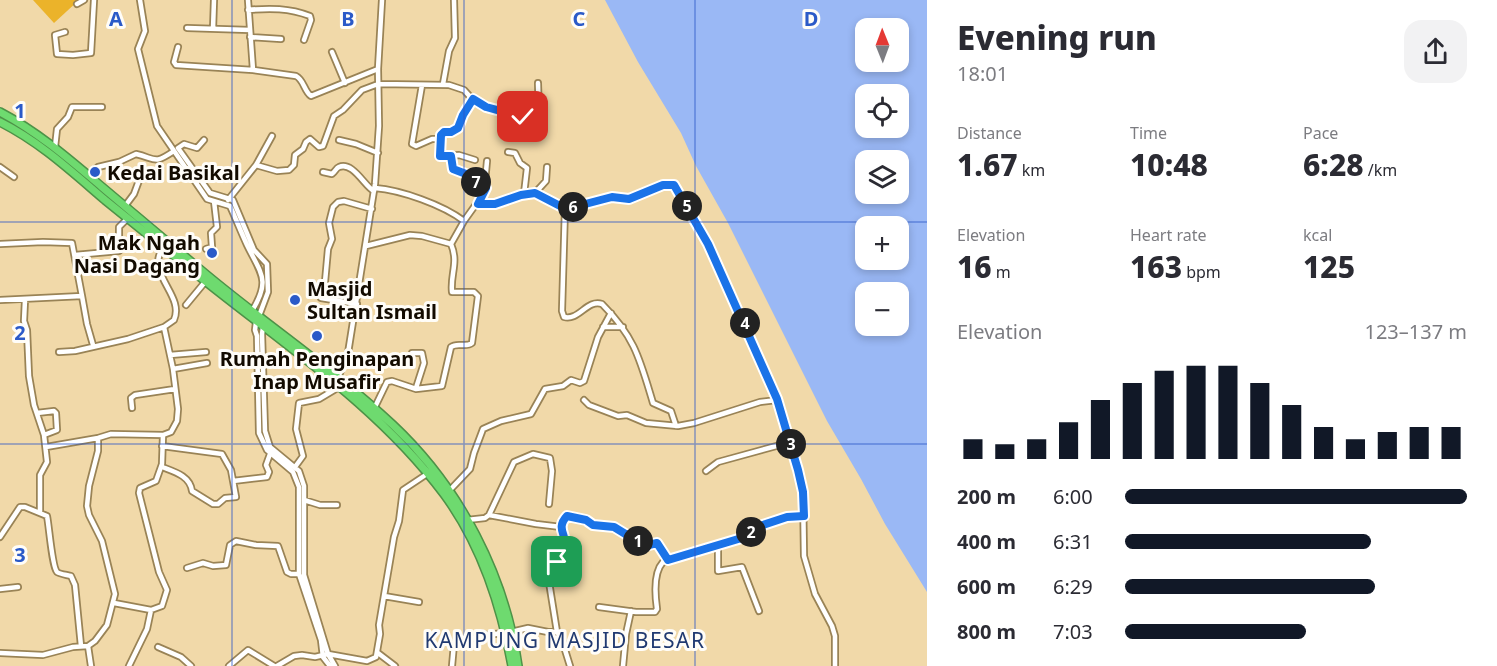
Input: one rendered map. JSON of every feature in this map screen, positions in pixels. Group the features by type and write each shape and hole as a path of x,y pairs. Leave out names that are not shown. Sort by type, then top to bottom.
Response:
{"highway":[{"path":"0,112 55,147 125,206 133,219 205,282 338,378 394,427 434,471 467,520 496,581 518,666"},
{"path":"2,123 51,152 252,311 263,327 339,387 392,433 428,474 455,511 483,564 508,632 512,666"}],"street":[{"path":"76,4 84,0"},
{"path":"65,32 56,34 57,54 91,53 94,0"},
{"path":"148,0 141,1 145,31 138,49 157,126 207,200 233,200 254,250 267,264 268,292 255,330 259,376 259,433 270,454 293,472 299,487 299,574 330,666"},
{"path":"213,29 214,0"},
{"path":"248,0 253,70"},
{"path":"338,378 347,360 375,187 382,0"},
{"path":"443,84 449,51 456,38 454,0"},
{"path":"249,10 289,10 310,16 311,20 304,40"},
{"path":"187,28 250,30"},
{"path":"250,37 281,39"},
{"path":"178,47 174,62 176,65 253,70 296,76 301,79 307,93 311,96 378,69"},
{"path":"332,52 345,83"},
{"path":"256,165 277,171 289,170 294,165 295,155 309,140 319,147 323,146 334,116 362,90 378,84 443,84 459,88 486,107 539,119 538,83"},
{"path":"422,85 412,144 418,146 432,139 441,140"},
{"path":"473,99 458,128 443,133 440,156 462,156 475,160"},
{"path":"55,147 57,129 68,117 72,107 102,107"},
{"path":"228,201 256,165 272,136"},
{"path":"204,140 197,148 184,144 178,148 210,193 228,201 247,245 262,271 261,297 252,311"},
{"path":"339,140 378,153"},
{"path":"88,175 98,166 119,162 136,154 156,161 174,151"},
{"path":"508,152 515,153 520,163 526,168 524,194"},
{"path":"451,156 453,169 466,174 470,180 486,188"},
{"path":"374,409 387,382 392,381 416,389 442,386 451,347 472,344 478,296 474,292 452,292 456,261 451,244 486,188 488,161"},
{"path":"323,172 332,174 342,166 358,172 368,188 399,191 447,209 464,221"},
{"path":"0,167 14,177"},
{"path":"478,204 501,203 524,194 535,193 546,181 547,167"},
{"path":"125,206 134,194 141,175"},
{"path":"535,193 565,208 612,197 629,199 663,185 674,185 708,244 777,399 803,492 804,556 815,594 835,636 835,666"},
{"path":"206,249 212,247 211,233 217,227 214,201"},
{"path":"326,282 328,249 332,239 329,223 333,207 338,202 344,201 372,209"},
{"path":"565,208 562,311 564,317 574,316 597,302 602,304 623,327 640,359 653,403 670,411 676,426"},
{"path":"75,255 119,251 119,227 133,219"},
{"path":"366,246 410,236 422,236 451,244"},
{"path":"0,244 69,242 73,244 93,345"},
{"path":"59,352 75,351 93,345 129,339 164,327 174,320 176,310 157,263 158,255 163,247"},
{"path":"186,305 205,282"},
{"path":"0,300 82,296"},
{"path":"321,298 357,304"},
{"path":"25,300 24,321 27,330 29,376 46,447 47,465 40,475 40,512"},
{"path":"449,491 470,469 483,429 501,421 531,414 545,389 563,386 571,380 580,383 584,381 596,342 611,313"},
{"path":"46,447 111,434 163,435 171,432 177,421 175,389 171,355 164,327"},
{"path":"263,327 263,422 267,441 273,450 299,471 304,500 304,575 325,654 335,666"},
{"path":"603,327 623,327"},
{"path":"171,355 206,352"},
{"path":"412,353 422,352 424,360 416,389"},
{"path":"173,369 207,363"},
{"path":"295,467 303,456 296,429 299,403 319,399 339,387"},
{"path":"132,408 131,398 135,395 175,389"},
{"path":"584,400 589,405 618,416 627,415 643,423 676,426 777,399"},
{"path":"37,413 54,411 56,413 57,430 44,435"},
{"path":"114,603 151,610 162,606 167,590 159,572 139,490 156,481 162,467 163,435"},
{"path":"0,653 43,656 88,646 95,641 107,625 115,594 104,549 88,511 88,486 98,451 98,438"},
{"path":"706,471 718,462 790,442"},
{"path":"162,446 190,451 219,452 229,465 236,497 225,498 218,504 213,504 192,491 188,480 162,467"},
{"path":"233,481 267,477 269,472 266,465 270,454"},
{"path":"467,520 482,518 489,514 514,462 533,454 550,458 552,471 549,504"},
{"path":"229,666 248,650 275,666 294,656 302,655 315,657 325,654 367,662 373,660 378,653 378,625 399,521 403,489 428,474"},
{"path":"304,500 320,505 337,505"},
{"path":"0,537 17,509 23,506 46,514 51,537 51,553 56,570 71,576 74,580 81,646"},
{"path":"489,514 539,525 561,527"},
{"path":"570,666 561,637 557,632 549,570 565,551 567,543 561,527 563,519 569,515 586,520 593,525 614,527 645,546 659,544 668,560"},
{"path":"599,607 657,611 655,586 659,567 668,560 747,536 763,525 787,517 804,516"},
{"path":"187,568 203,563 213,566 226,565 230,545 236,541 278,546 287,572 299,574"},
{"path":"718,546 718,572 742,567 759,611"},
{"path":"0,589 18,587"},
{"path":"385,588 393,597"},
{"path":"384,596 419,602"},
{"path":"129,666 147,629 151,610"},
{"path":"623,666 631,611"},
{"path":"452,666 454,644 482,636 528,628 557,632"},
{"path":"88,646 91,666"},
{"path":"158,647 181,657 190,666"},
{"path":"378,653 395,666"}],"shaded area":[{"path":"33,0 79,0 54,23"}],"water":[{"path":"605,0 927,0 927,592 885,524 827,421 681,133 638,62"}],"place":[{"name":"Kedai Basikal","path":"95,172"},
{"name":"Mak Ngah Nasi Dagang","path":"212,253"},
{"name":"Masjid Sultan Ismail","path":"295,300"},
{"name":"Rumah Penginapan Inap Musafir","path":"317,336"}],"district":[{"name":"KAMPUNG MASJID BESAR","path":"565,640"}],"route":[{"path":"523,117 482,106 473,99 460,119 458,128 441,135 440,156 451,156 453,169 466,174 470,180 486,188 478,204 501,203 521,195 535,193 562,207 570,208 612,197 629,199 666,184 674,185 722,273 777,399 804,499 804,516 787,517 763,525 745,537 681,558 668,560 657,543 645,546 614,527 593,525 586,520 569,515 563,519 561,527 567,543 565,551 557,562"}]}
